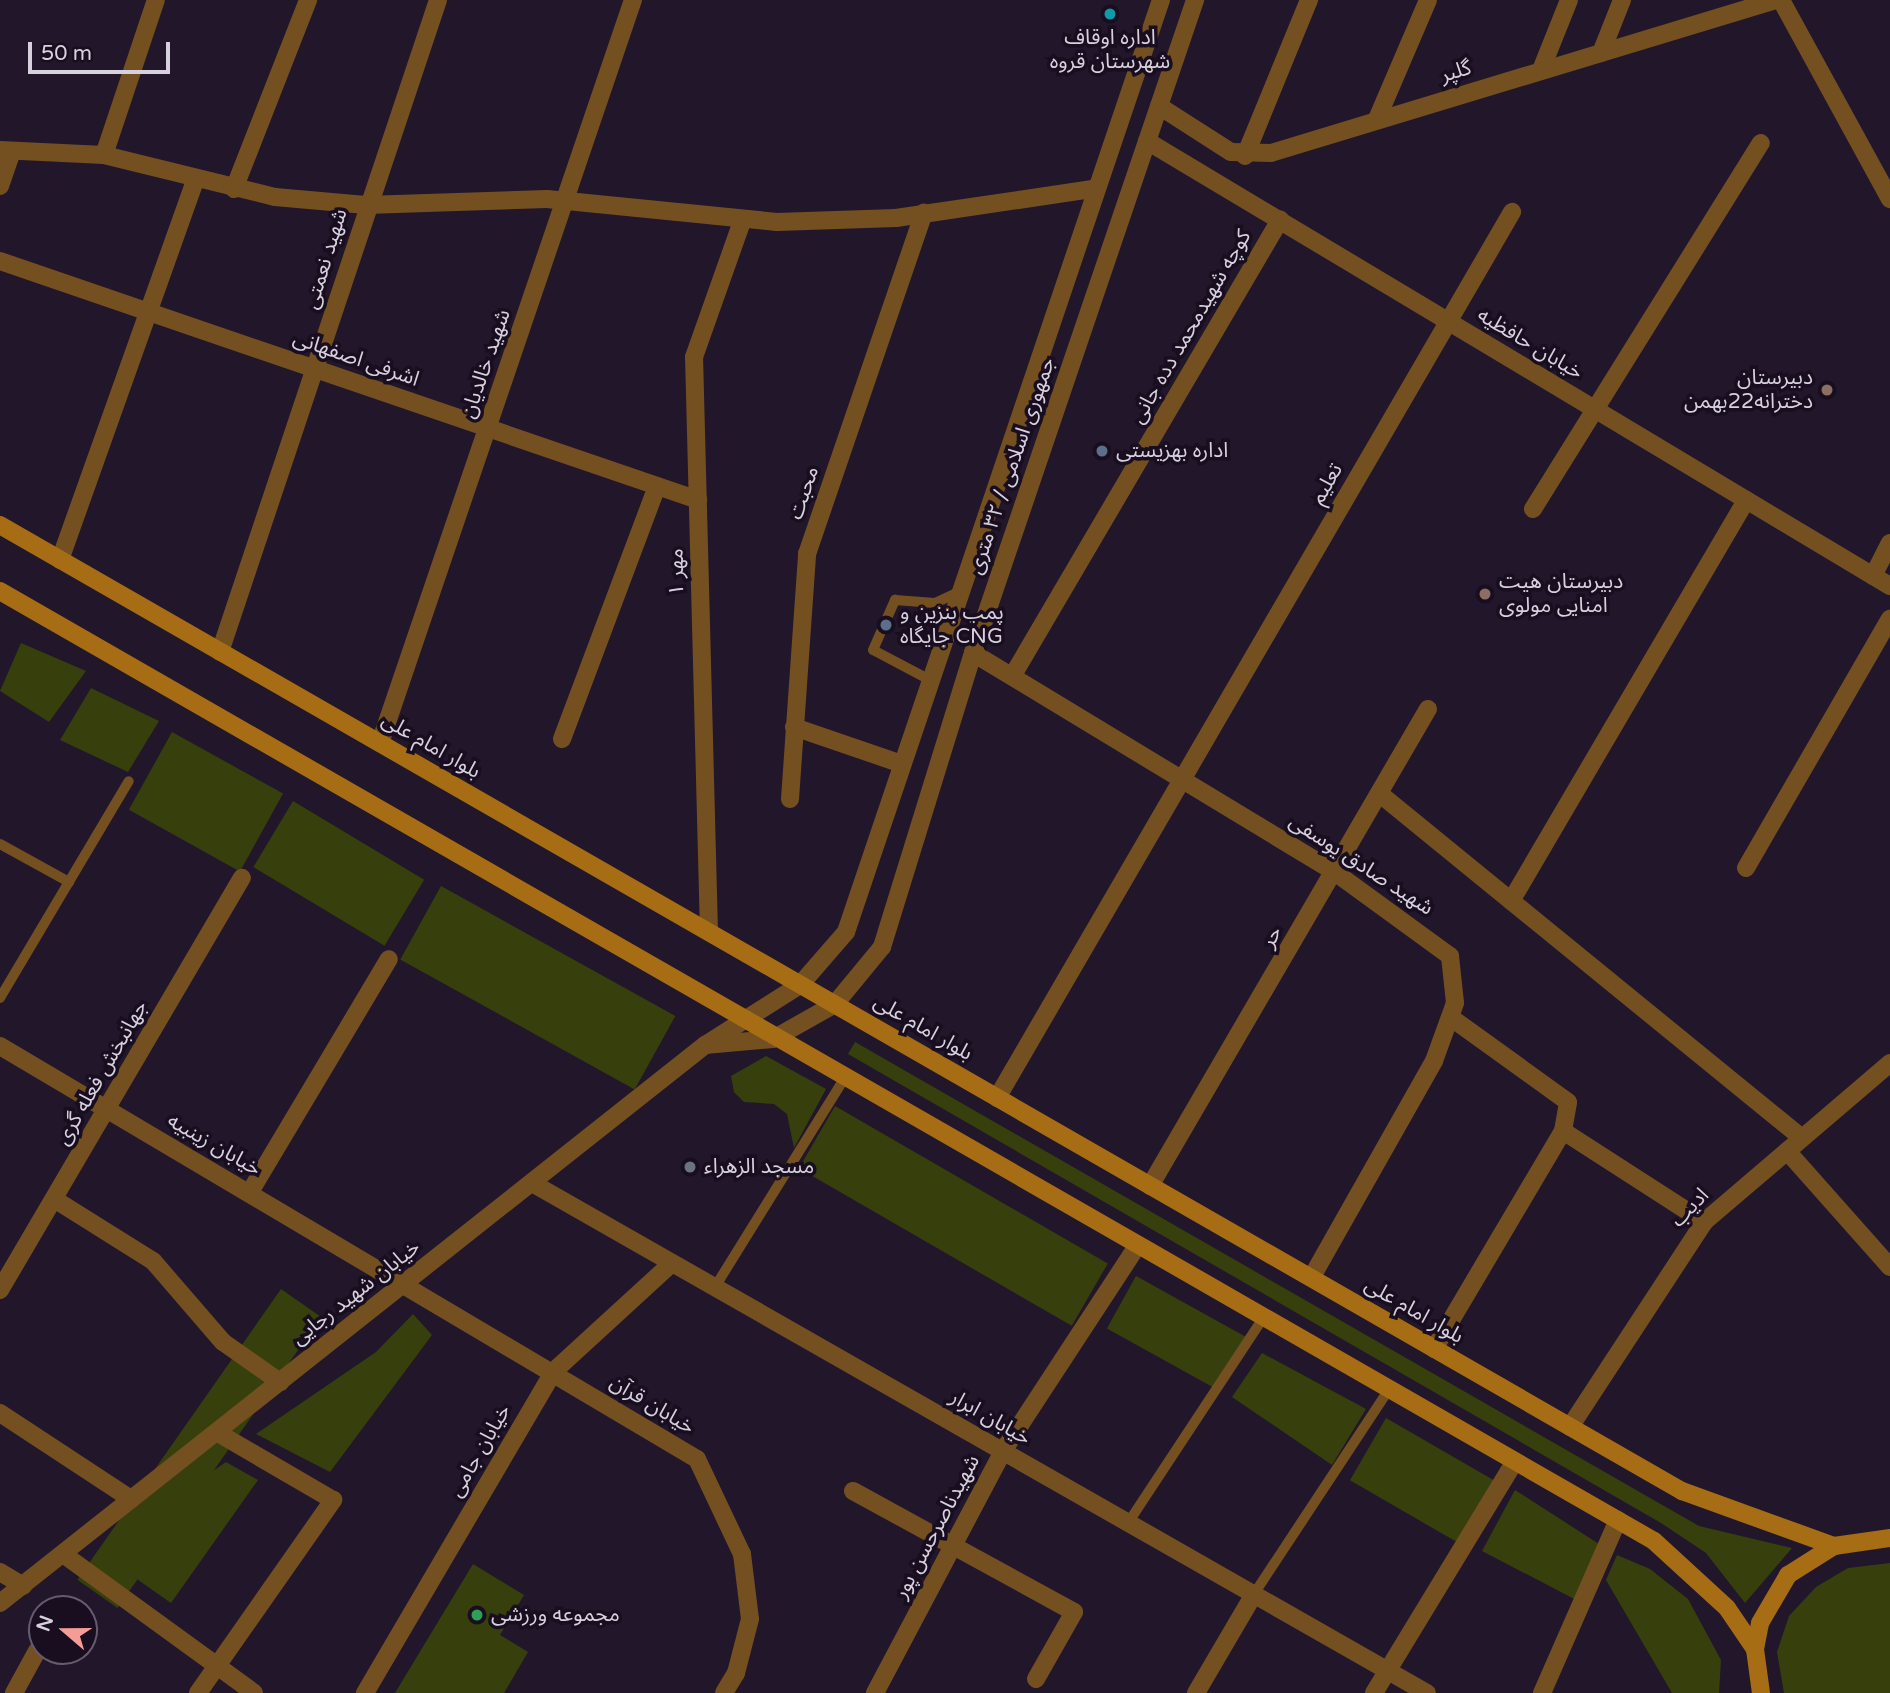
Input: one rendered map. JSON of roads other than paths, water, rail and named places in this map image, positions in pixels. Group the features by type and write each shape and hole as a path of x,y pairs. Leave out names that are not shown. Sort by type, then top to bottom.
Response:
{"main road":[{"name":"بلوار امام علی","path":"0,525 1682,1491 1833,1546"},
{"path":"0,591 744,1023 845,1077 1618,1520 1693,1571 1755,1650"},
{"path":"1756,1688 1755,1650 1771,1597 1799,1567 1833,1546 1890,1538"}],"street":[{"path":"104,155 156,0"},
{"path":"234,189 308,0"},
{"name":"شهید نعمتی","path":"220,652 316,369 366,205 438,0"},
{"name":"شهید خالدیان","path":"380,743 633,0"},
{"name":"جمهوری اسلامی / ۳۲ متری","path":"744,1023 800,985 846,932 1093,189 1161,0"},
{"name":"جمهوری اسلامی / ۳۲ متری","path":"705,1045 773,1039 835,1004 882,947 973,653 1195,0"},
{"path":"1159,106 1245,156 1309,0"},
{"path":"1377,119 1428,0"},
{"path":"1541,70 1569,0"},
{"path":"1601,52 1622,0"},
{"name":"گلپر","path":"1245,156 1776,0"},
{"path":"1781,0 1890,199"},
{"name":"خیابان حافظیه","path":"1147,141 1890,586"},
{"path":"1533,509 1761,143"},
{"path":"0,186 6,151 104,155 195,181 234,189 366,205 565,202 744,219 924,214 1093,189"},
{"path":"60,560 195,181"},
{"name":"تعلیم","path":"998,1098 1512,212"},
{"name":"محبت","path":"790,799 807,554 924,214"},
{"name":"مهر ۱","path":"709,932 694,357 744,219"},
{"name":"کوچه شهیدمحمد دده جانی","path":"1013,675 1280,220"},
{"name":"اشرفی اصفهانی","path":"0,261 698,500"},
{"path":"562,739 657,486"},
{"path":"1511,901 1746,500"},
{"path":"1873,576 1890,543"},
{"path":"1746,868 1890,619"},
{"name":"شهید صادق یوسفی","path":"973,653 1336,873 1450,956 1455,1003 1434,1061 1311,1278"},
{"name":"حر","path":"1150,1186 1336,873 1428,709"},
{"path":"794,727 902,764"},
{"path":"1380,794 1802,1139"},
{"name":"جهانبخش فعله گری","path":"0,1290 242,878"},
{"path":"250,1192 389,959"},
{"path":"1434,1349 1563,1131 1568,1102 1450,1017"},
{"name":"خیابان شهید رجایی","path":"0,1603 705,1045 744,1023"},
{"name":"خیابان زینبیه","path":"0,1046 405,1283"},
{"name":"ادیب","path":"1570,1427 1704,1222 1890,1063"},
{"path":"1563,1131 1704,1222"},
{"path":"1787,1151 1890,1267"},
{"name":"خیابان ابرار","path":"531,1183 1427,1693"},
{"path":"54,1199 153,1261 223,1342 280,1382"},
{"name":"شهیدناصرحسن پور","path":"875,1693 1003,1451 1138,1245"},
{"name":"خیابان جامی","path":"365,1693 553,1372 672,1263"},
{"name":"خیابان قرآن","path":"405,1283 697,1459 725,1510 742,1554 750,1619 736,1673 724,1693"},
{"path":"0,1413 131,1499"},
{"path":"198,1693 214,1665 332,1500 216,1432"},
{"path":"1374,1693 1515,1461"},
{"path":"853,1491 951,1548 1074,1612 1036,1679"},
{"path":"1542,1693 1618,1520"},
{"path":"63,1553 254,1693"},
{"path":"0,1573 23,1586"},
{"path":"1199,1692 1254,1594"},
{"path":"14,1693 29,1665"}],"lane":[{"path":"930,680 873,650 895,600 935,603 959,592"},
{"path":"0,998 129,781"},
{"path":"0,844 69,882"},
{"path":"715,1287 845,1077"},
{"path":"1128,1523 1264,1317"},
{"path":"1254,1594 1389,1389"}],"place":[{"name":"اداره اوقاف شهرستان قروه","path":"1110,14"},
{"name":"دبیرستان دخترانه22بهمن","path":"1827,390"},
{"name":"اداره بهزیستی","path":"1102,451"},
{"name":"دبیرستان هیت امنایی مولوی","path":"1485,594"},
{"name":"پمپ بنزین و جایگاه CNG","path":"886,625"},
{"name":"مسجد الزهراء","path":"690,1167"},
{"name":"مجموعه ورزشی","path":"477,1615"}]}
